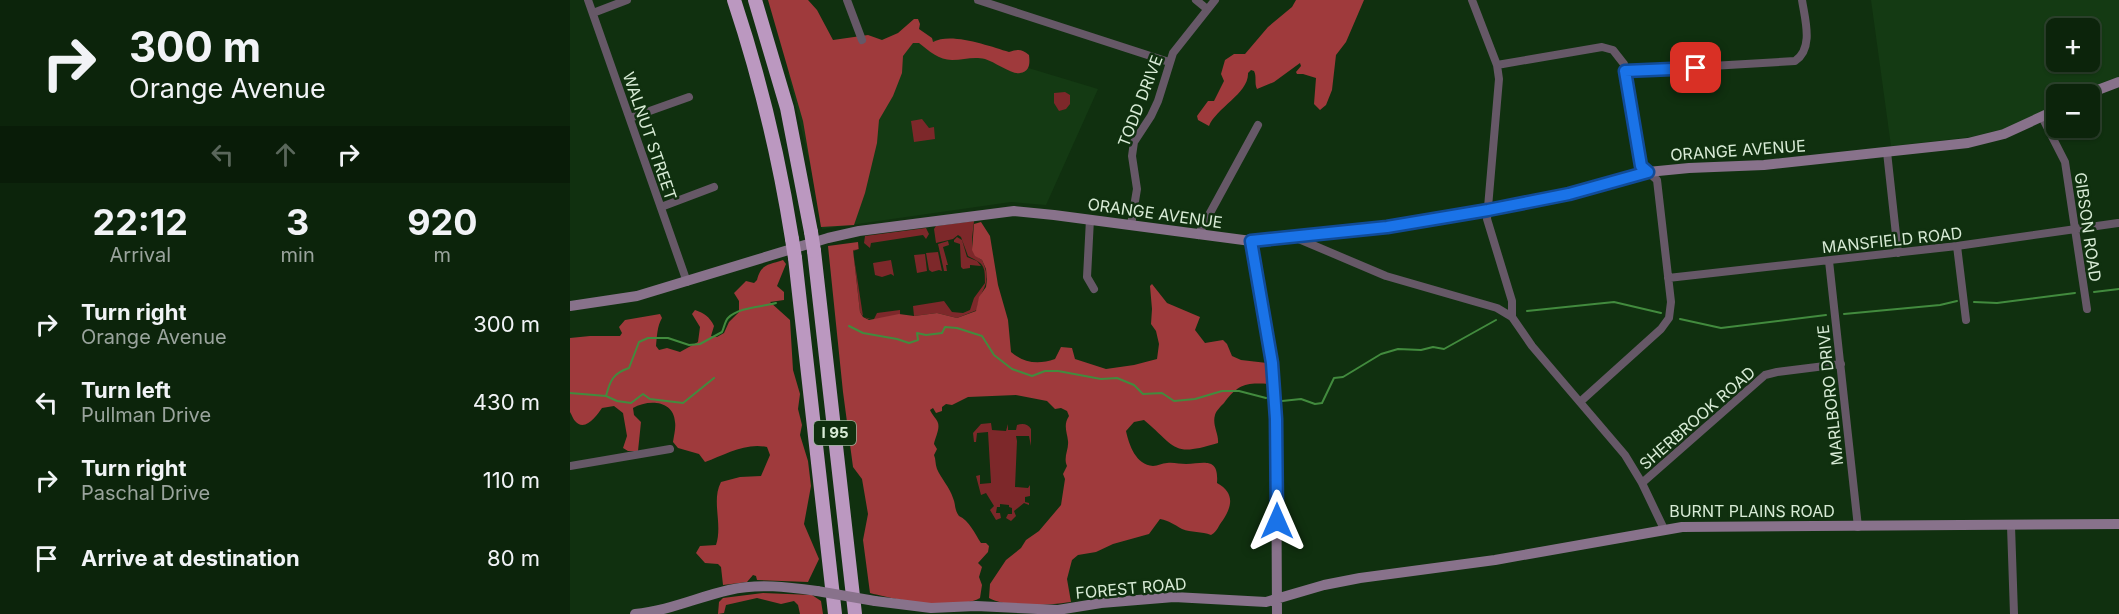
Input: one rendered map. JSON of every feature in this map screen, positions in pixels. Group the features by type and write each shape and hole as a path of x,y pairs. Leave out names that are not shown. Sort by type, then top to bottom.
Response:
{"highway":[{"name":"I 95","path":"734,0 766,107 792,239 835,613"},
{"name":"I 95","path":"755,0 787,108 812,232 855,614"}],"main road":[{"path":"2100,89 2119,82"},
{"name":"ORANGE AVENUE","path":"570,306 637,296 828,238 859,231 1004,212 1089,219 1251,241 1387,227 1488,210 1569,194 1648,172 1764,165 1986,139 2004,134 2046,115"},
{"path":"1251,241 1272,363 1275,408 1277,614"},
{"name":"BURNT PLAINS ROAD","path":"1664,529 2119,524"},
{"name":"FOREST ROAD","path":"635,614 742,588 777,587 931,608 986,610 1058,610 1101,603 1174,597 1266,602 1324,585 1360,578 1495,560 1664,529"}],"street":[{"name":"WALNUT STREET","path":"588,0 687,282"},
{"path":"593,13 627,0"},
{"path":"847,0 862,40"},
{"path":"978,0 1169,62"},
{"path":"1007,10 1011,0"},
{"path":"1196,0 1207,9"},
{"name":"TODD DRIVE","path":"1131,225 1137,189 1132,148 1158,101 1169,62 1177,45 1215,0"},
{"path":"1472,0 1497,65 1499,90 1487,219 1512,301 1512,317"},
{"path":"1625,71 1795,61 1802,56 1807,45 1802,0"},
{"path":"1497,65 1605,47 1617,53 1625,71 1641,166 1657,180 1671,308 1666,323 1580,402"},
{"path":"630,118 689,97"},
{"name":"GIBSON ROAD","path":"2042,117 2065,162 2087,309"},
{"path":"1198,235 1258,125"},
{"path":"1887,152 1898,253"},
{"path":"661,207 714,187"},
{"path":"1089,219 1087,277 1094,289"},
{"name":"MANSFIELD ROAD","path":"1668,278 1957,246 2118,223"},
{"path":"1293,237 1376,273 1497,308 1512,317"},
{"path":"1957,246 1966,320"},
{"name":"MARLBORO DRIVE","path":"1829,261 1858,527"},
{"name":"BURNT PLAINS ROAD","path":"1512,317 1532,346 1625,455 1642,483 1664,529"},
{"name":"SHERBROOK ROAD","path":"1642,483 1765,375 1841,364"},
{"path":"570,466 670,449"},
{"path":"2011,526 2014,614"}],"shaded area":[{"path":"768,0 808,0 817,10 833,40 868,35 882,40 898,33 914,19 918,19 919,29 932,38 933,42 950,38 960,39 1009,52 1022,51 1029,55 1029,67 1026,71 1017,73 985,59 947,60 919,43 913,43 903,56 902,73 893,96 879,120 877,143 865,193 854,225 821,227 803,121"},
{"path":"1296,0 1364,0 1346,42 1336,55 1332,90 1326,105 1320,110 1314,104 1316,78 1297,74 1300,63 1274,82 1257,89 1255,73 1251,70 1238,94 1218,113 1209,126 1198,120 1197,116 1208,101 1214,101 1224,81 1221,74 1225,60 1234,54 1245,54 1268,27 1292,7"},
{"path":"1871,0 2119,0 2119,77 2099,84 2046,84 2046,110 2008,128 1971,137 1891,146"},
{"path":"906,31 1098,89 1046,205 1011,202 822,229 811,168 788,73"},
{"path":"1065,92 1070,95 1070,104 1066,109 1059,111 1054,103 1054,93"},
{"path":"922,119 929,128 934,127 935,139 914,142 911,121"},
{"path":"974,221 972,238 974,253 982,260 987,276 986,281 978,303 977,310 957,318 937,313 914,316 913,306 944,301 952,312 963,313 970,310 974,298 985,283 984,269 980,263 968,256 961,237 958,235 953,239 936,243 934,229 936,226"},
{"path":"981,222 990,236 998,285 1008,320 1011,352 1021,359 1032,362 1049,361 1055,359 1061,347 1072,348 1075,359 1106,369 1157,359 1159,344 1156,331 1151,324 1150,286 1152,284 1167,303 1200,317 1195,330 1205,343 1223,340 1232,356 1241,360 1267,363 1269,384 1254,383 1238,388 1216,412 1214,422 1218,443 1192,449 1176,447 1144,420 1134,422 1126,431 1134,453 1147,465 1209,463 1213,465 1216,469 1217,483 1227,491 1230,500 1226,515 1217,530 1211,535 1189,531 1160,519 1149,534 1113,544 1096,552 1078,555 1072,560 1067,579 1071,602 1018,605 989,598 990,584 1006,560 1021,548 1026,540 1039,531 1061,505 1065,479 1063,474 1067,466 1066,425 1069,416 1067,411 1061,408 1055,409 1047,401 1016,395 968,397 952,405 946,404 942,407 942,411 936,413 933,408 930,410 938,425 934,444 937,449 934,455 937,469 952,494 959,516 969,524 981,543 989,546 988,552 978,563 982,567 979,577 982,585 980,598 956,604 941,604 870,593 863,540 868,514 862,479 853,467 828,246 858,242 858,249 853,250 860,312 863,317 869,320 899,314 914,316 937,313 957,318 976,311 979,297 986,287 986,269 982,260 975,256 972,250 974,224"},
{"path":"926,228 929,234 926,239 923,235 871,243 870,248 864,243 865,236"},
{"path":"957,237 962,240 967,257 977,261 981,266 970,265 970,268 963,269 961,267 960,244 954,242"},
{"path":"948,241 949,245 943,247 948,265 946,265 947,271 944,271 938,244"},
{"path":"938,252 942,271 932,272 929,270 926,253"},
{"path":"925,254 927,271 917,273 914,255"},
{"path":"854,256 863,315 860,312"},
{"path":"783,260 786,264 777,286 784,292 784,300 770,302 790,320 793,370 800,394 798,409 802,425 800,435 808,461 811,486 804,524 819,559 808,582 757,580 753,575 747,582 723,585 721,567 718,564 705,563 696,553 700,546 716,545 718,537 717,497 721,482 740,477 761,476 770,455 767,447 751,446 705,462 699,454 678,448 673,442 674,415 670,409 659,403 646,403 633,408 634,415 641,422 638,451 628,451 623,448 627,436 623,413 614,406 602,408 590,422 579,424 570,412 570,338 620,336 622,333 619,327 625,320 660,314 662,318 658,328 656,346 659,350 667,348 680,352 698,342 700,327 692,314 695,310 711,320 714,326 711,336 717,337 724,333 729,322 739,312 739,301 734,293 746,281 754,283 766,266"},
{"path":"891,260 894,276 891,274 882,277 875,275 873,263"},
{"path":"900,310 900,315 874,319 877,313"},
{"path":"991,423 992,430 1006,431 1008,424 1008,430 1016,430 1017,425 1021,424 1031,429 1031,446 1029,436 1016,436 1015,487 1028,488 1030,485 1030,496 1025,497 1025,502 1029,505 1024,503 1014,511 1016,516 1011,521 1006,518 1008,514 1012,514 1012,508 1009,505 1000,504 996,513 1000,513 1001,518 996,520 990,510 994,506 986,493 981,495 976,476 980,475 980,484 991,483 988,432 977,433 976,442 974,442 973,433 981,424"},
{"path":"763,593 812,595 821,601 823,614 800,614 798,605 794,601 781,604 757,598 726,605 724,613 718,614 719,602 723,598"}],"waterway":[{"path":"2094,292 2119,289"},
{"path":"1974,302 1997,303 2075,293"},
{"path":"1844,314 1940,305 1957,301"},
{"path":"1527,311 1614,302 1661,313"},
{"path":"570,393 606,396 613,378 619,372 629,368 639,342 648,338 668,338 689,345 700,344 722,332 727,319 733,314 744,309 776,303"},
{"path":"1680,319 1721,328 1826,315"},
{"path":"1282,401 1301,399 1315,404 1322,403 1334,378 1343,377 1381,354 1398,349 1421,350 1433,347 1444,349 1496,320"},
{"path":"849,326 863,333 909,343 918,340 917,333 926,335 942,333 945,327 957,328 982,336 994,355 1012,369 1032,376 1045,371 1058,371 1101,379 1117,378 1134,385 1143,394 1162,393 1174,401 1195,399 1222,391 1239,391 1266,398"},
{"path":"606,396 617,401 631,403 643,394 650,399 683,403 714,378"}],"route":[{"path":"1277,521 1276,419 1272,363 1251,241 1387,227 1488,210 1569,194 1648,172 1641,166 1625,71 1696,68"}]}
